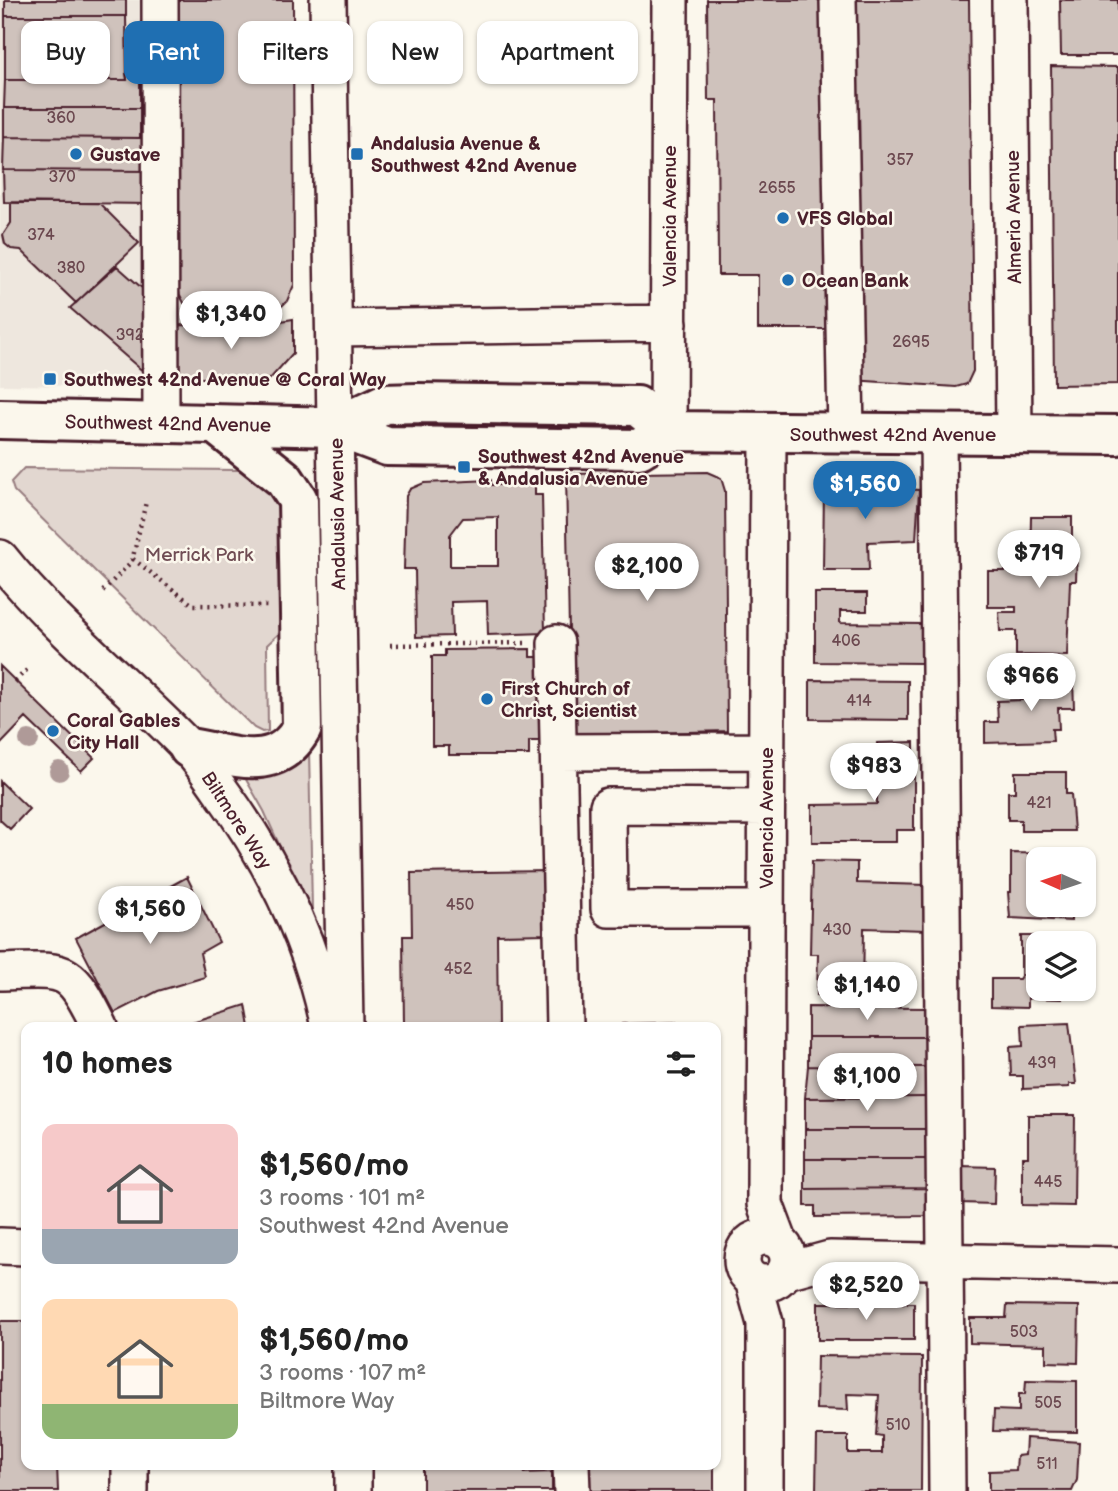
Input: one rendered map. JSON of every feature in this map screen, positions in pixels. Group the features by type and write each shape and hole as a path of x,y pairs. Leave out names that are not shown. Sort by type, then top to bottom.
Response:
{"main road":[{"name":"Southwest 42nd Avenue","path":"0,419 336,427 387,446 639,449 668,431 1118,435"},
{"path":"189,748 264,759 292,746 302,728 298,500 284,479 215,424"}],"street":[{"path":"159,0 160,423"},
{"name":"Andalusia Avenue","path":"328,0 345,1022"},
{"name":"Valencia Avenue","path":"668,431 670,0"},
{"path":"838,0 846,433"},
{"name":"Almeria Avenue","path":"1010,0 1014,434"},
{"path":"334,328 668,323"},
{"name":"Valencia Avenue","path":"765,1491 765,1323 773,1312 756,1259 765,1204 768,433"},
{"path":"938,434 947,1491"},
{"name":"Biltmore Way","path":"0,558 51,614 189,748 235,810 306,942 328,1022"},
{"path":"556,643 564,1022"},
{"path":"558,752 767,751"},
{"path":"766,807 608,806 609,909 766,909"},
{"path":"0,972 48,971 68,976 79,985 98,1022"},
{"path":"0,1246 21,1247"},
{"path":"756,1259 1118,1265"},
{"path":"130,1470 130,1491"},
{"path":"353,1470 353,1491"},
{"path":"571,1470 572,1491"}],"path":[{"path":"103,591 132,559 146,502"},
{"path":"132,559 193,605 276,607"},
{"path":"390,645 556,643"},
{"path":"15,681 30,667"}],"shaded area":[{"path":"0,0 154,0 154,21 124,21 124,84 155,84 158,387 0,385"}],"green space":[{"name":"Merrick Park","path":"24,468 238,470 258,476 267,483 278,510 281,530 287,626 267,645 268,731 262,732 254,728 14,491 11,482"},
{"path":"309,748 312,910 309,911 264,811 240,769"}],"building":[{"path":"5,0 126,0 126,16 5,16"},
{"path":"170,0 293,0 293,21 238,21 238,84 293,84 294,285 287,301 271,317 252,326 215,325 198,318 184,303 174,283 171,84 224,84 224,21 170,21"},
{"path":"707,0 835,0 831,329 758,329 758,275 718,275 717,100 708,100"},
{"path":"854,0 969,0 973,371 967,384 956,387 852,380"},
{"path":"1060,0 1118,0 1118,55 1061,55"},
{"path":"5,16 126,16 124,80 110,80 110,21 21,21 21,80 5,80"},
{"path":"1051,66 1118,67 1118,384 1054,385"},
{"path":"5,80 21,80 21,84 110,84 110,80 124,80 124,84 140,84 140,108 4,108"},
{"path":"4,108 140,108 140,138 4,137"},
{"name":"Gustave","path":"4,137 148,138 148,171 3,170"},
{"path":"3,170 148,171 148,204 4,202"},
{"path":"11,203 99,203 139,243 76,303 21,250 11,249 5,244 3,235 11,223"},
{"path":"117,266 152,297 146,374 70,308"},
{"path":"293,319 293,353 269,380 172,377 171,325 252,326"},
{"path":"707,472 721,478 725,491 727,731 571,735 566,474"},
{"path":"491,480 491,485 535,484 535,495 542,495 545,633 488,635 487,601 451,602 452,636 416,637 415,569 404,569 406,496 410,489 424,483","holes":["498,517 498,566 450,566 450,535 463,518"]},
{"path":"840,482 903,483 903,489 919,490 916,540 868,542 869,570 823,570 824,488 840,488"},
{"path":"1031,517 1072,517 1072,548 1077,548 1076,581 1070,581 1067,656 1016,655 1016,631 1000,631 999,612 1016,612 1016,607 988,607 988,571 1030,571"},
{"path":"815,593 867,593 867,611 840,611 840,623 922,624 922,663 815,662"},
{"name":"First Church of Christ, Scientist","path":"530,649 530,657 542,657 543,741 529,741 529,755 449,755 449,746 432,746 432,656 445,656 445,650"},
{"name":"Coral Gables City Hall","path":"0,666 94,758 81,771 26,718 0,745"},
{"path":"810,680 908,681 908,720 810,719"},
{"path":"1073,680 1074,708 1058,708 1059,729 1052,729 1053,741 985,743 985,722 998,722 997,701 1022,700 1022,681"},
{"path":"914,742 914,830 896,830 896,842 812,842 812,805 877,804 877,743"},
{"path":"1015,772 1066,772 1066,794 1071,794 1074,831 1021,831 1021,820 1008,820 1008,792 1015,792"},
{"path":"0,781 29,809 10,829 0,820"},
{"path":"1011,853 1026,853 1026,917 1071,917 1071,921 1010,918 1008,892 1011,892"},
{"path":"812,861 857,862 857,883 927,885 926,930 864,928 863,996 817,995 818,954 810,954"},
{"path":"545,871 546,934 497,935 498,1022 404,1022 403,936 412,936 411,873"},
{"path":"187,877 219,942 200,953 205,977 158,991 115,1013 76,938"},
{"path":"1021,936 1026,936 1028,1007 991,1006 991,979 1019,979"},
{"path":"246,1005 249,1022 192,1022"},
{"path":"808,1007 926,1008 926,1037 808,1037"},
{"path":"1069,1023 1076,1084 1069,1084 1069,1087 1023,1089 1023,1076 1011,1076 1010,1047 1023,1046 1022,1025"},
{"path":"808,1037 926,1037 925,1067 808,1066"},
{"path":"808,1066 925,1067 928,1097 805,1098"},
{"path":"928,1097 928,1129 805,1129 805,1098"},
{"path":"1028,1115 1075,1115 1074,1206 1022,1205 1022,1157 1028,1157"},
{"path":"805,1129 928,1129 928,1159 805,1159"},
{"path":"805,1159 928,1159 928,1188 805,1189"},
{"path":"961,1166 995,1167 994,1204 960,1203"},
{"path":"928,1188 928,1216 815,1217 815,1206 805,1206 805,1189"},
{"path":"818,1303 914,1303 914,1340 818,1340"},
{"path":"1007,1305 1079,1306 1078,1363 1046,1362 1046,1345 970,1343 970,1318 1006,1318"},
{"path":"0,1321 21,1321 21,1470 57,1470 58,1491 0,1491"},
{"path":"817,1356 922,1357 921,1491 816,1491 817,1436 848,1436 848,1453 882,1453 882,1436 876,1435 879,1395 847,1394 848,1410 816,1409"},
{"path":"1026,1380 1077,1381 1077,1432 993,1431 994,1410 1019,1411 1019,1394 1025,1394"},
{"path":"1026,1438 1079,1442 1077,1480 1072,1491 989,1491 989,1471 1016,1470 1017,1456 1025,1455"},
{"path":"423,1470 552,1472 552,1491 423,1491"},
{"path":"584,1470 714,1470 714,1491 585,1491"}],"place":[{"name":"Gustave","path":"76,154"},
{"name":"Andalusia Avenue & Southwest 42nd Avenue","path":"357,154"},
{"name":"VFS Global","path":"783,218"},
{"name":"Ocean Bank","path":"788,280"},
{"name":"Southwest 42nd Avenue @ Coral Way","path":"50,379"},
{"name":"Southwest 42nd Avenue & Andalusia Avenue","path":"464,467"},
{"name":"First Church of Christ, Scientist","path":"487,699"},
{"name":"Coral Gables City Hall","path":"53,731"}]}
